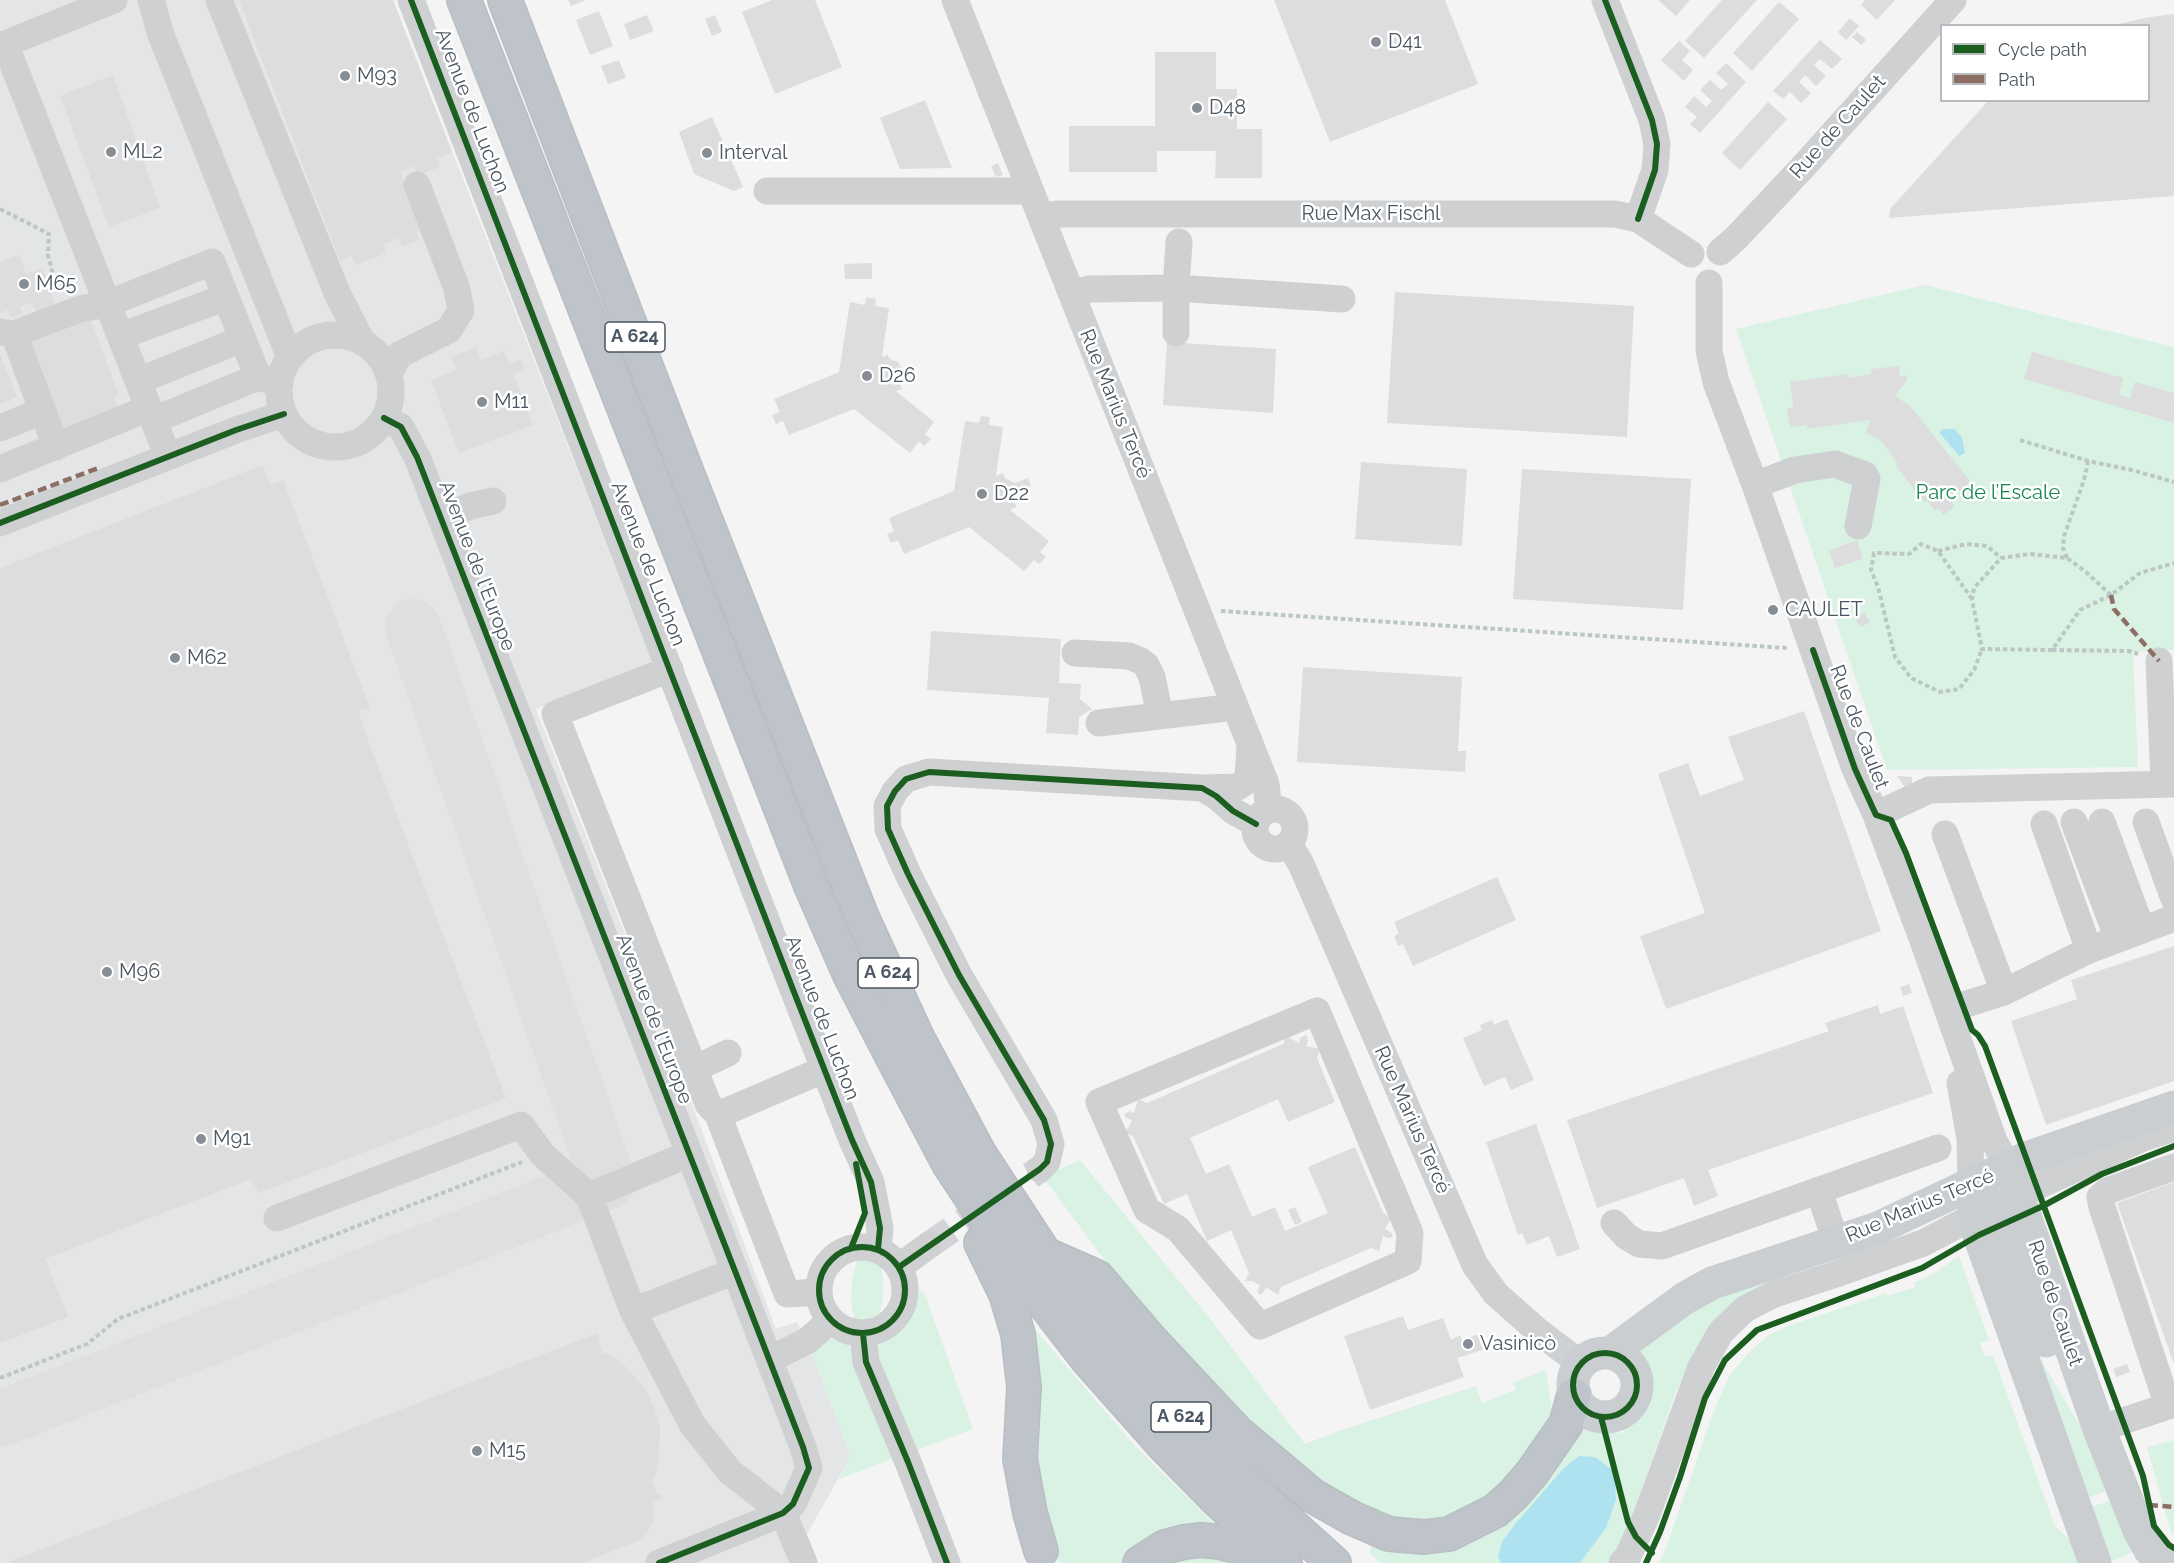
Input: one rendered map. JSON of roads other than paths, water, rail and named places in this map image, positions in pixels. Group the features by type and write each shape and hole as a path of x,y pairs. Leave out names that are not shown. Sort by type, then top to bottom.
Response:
{"highway":[{"name":"A 624","path":"464,0 798,852 850,975 949,1164 1034,1265 1088,1314 1140,1373 1243,1481 1334,1563"},
{"name":"A 624","path":"505,0 862,917 917,1037 1034,1265"},
{"path":"850,975 881,1070 924,1148 982,1244 1006,1294 1018,1334 1023,1367 1020,1459 1030,1513 1044,1559"},
{"path":"1034,1265 1097,1277 1149,1338 1237,1432 1313,1496 1352,1518 1389,1533 1424,1537 1449,1534 1495,1511 1532,1473 1566,1424 1588,1371"},
{"path":"1034,1265 1087,1359 1166,1448 1214,1497 1285,1563"},
{"path":"1140,1563 1165,1547 1201,1540 1243,1548 1260,1563"}],"main road":[{"name":"Rue Marius Tercé","path":"1588,1371 1685,1298 1712,1283 1878,1228 1993,1194 2038,1154 2174,1107"},
{"name":"Rue de Caulet","path":"1993,1194 2044,1339 2060,1374 2099,1429 2138,1528 2150,1550 2165,1563"},
{"name":"Rue de Caulet","path":"1993,1194 1979,1235 2095,1563"}],"street":[{"path":"114,0 5,44 168,456"},
{"path":"152,0 161,35 287,350 294,352"},
{"path":"219,0 337,293 362,342"},
{"name":"Avenue de Luchon","path":"411,0 852,1140 871,1182 880,1228 865,1249"},
{"path":"1605,0 1652,120 1657,144 1655,170 1638,219"},
{"name":"Rue de Caulet","path":"1720,252 1736,239 1796,175 1953,0"},
{"name":"Rue Marius Tercé","path":"963,4 1031,191 1266,784 1262,817 1284,811 1294,822 1295,830 1289,844 1301,864 1475,1265 1496,1294 1588,1371"},
{"path":"388,374 399,355 449,330 460,310 456,286 417,184"},
{"path":"767,191 1031,191"},
{"name":"Rue Max Fischl","path":"1041,216 1060,214 1615,214 1638,219 1691,254"},
{"path":"1176,333 1179,242"},
{"path":"1702,246 1715,248 1720,252 1725,262 1723,274 1714,281 1701,282 1690,274 1688,267 1691,254 1702,246"},
{"path":"0,469 152,414 269,380 282,372 294,352 308,342 327,335 345,336 362,342 379,356 388,374 391,396 384,418 378,428 364,439 339,447 318,445 304,437 295,430 284,414 269,380 242,339 212,262 107,304 80,309 7,333 56,447"},
{"name":"Rue de Caulet","path":"1709,283 1709,351 1716,382 1755,485 1855,770 1876,815 1994,1141 1993,1194"},
{"path":"1071,293 1090,289 1176,288 1342,299"},
{"path":"121,336 226,297"},
{"path":"138,381 242,339"},
{"path":"0,428 42,411"},
{"path":"0,523 168,456 284,414"},
{"name":"Avenue de l'Europe","path":"384,418 401,427 417,456 803,1447 809,1468 793,1504 783,1513"},
{"path":"1755,485 1796,470 1835,464 1865,475 1867,478 1858,526"},
{"path":"442,518 470,506 493,501"},
{"path":"1076,654 1129,656 1141,661 1146,665 1152,677 1160,716"},
{"path":"1876,815 1929,790 2169,784 2159,661"},
{"path":"670,669 555,714 694,1069 708,1104 718,1115 787,1294 819,1292"},
{"path":"1099,723 1235,707"},
{"path":"1040,1169 1047,1162 1051,1144 1044,1120 959,975 908,874 888,829 887,806 895,790 906,779 929,772 1202,788 1238,788 1245,782 1250,745"},
{"path":"1202,788 1216,796 1233,811 1262,817"},
{"path":"2074,822 2130,935"},
{"path":"2102,822 2130,935"},
{"path":"2146,822 2174,899"},
{"path":"2044,824 2089,950"},
{"path":"1945,834 2004,992"},
{"path":"1948,1010 2004,992 2089,950 2174,918"},
{"name":"Rue de Caulet","path":"1948,1010 1970,1139 1993,1194"},
{"path":"1317,1011 1360,1115 1410,1233 1408,1261 1260,1326 1178,1229 1147,1210 1099,1102 1317,1011"},
{"path":"694,1069 728,1053"},
{"path":"718,1115 825,1069"},
{"path":"1360,1115 1403,1098"},
{"path":"277,1218 521,1125 542,1154 589,1196 633,1311 692,1424 730,1472 783,1513 804,1563"},
{"path":"1622,1563 1628,1556 1646,1517 1701,1367 1721,1332 1745,1310 1772,1294 1923,1243 1993,1194 2174,1128"},
{"path":"1614,1224 1626,1236 1639,1244 1662,1246 1938,1148"},
{"path":"589,1196 689,1154"},
{"path":"2099,1429 2171,1405 2105,1218 2100,1197 2107,1191 2174,1167"},
{"path":"1819,1191 1836,1242"},
{"path":"898,1267 929,1245"},
{"path":"865,1249 889,1256 898,1267 905,1284 902,1308 894,1320 882,1329 863,1334 853,1333 840,1328 824,1311 819,1282 827,1264 842,1252 865,1249"},
{"path":"633,1311 735,1271"},
{"path":"769,1360 807,1341 831,1320"},
{"path":"863,1334 866,1362 947,1563"},
{"path":"659,1563 783,1513"}],"water":[{"path":"1943,429 1955,429 1962,438 1965,453 1959,456 1939,432"},
{"path":"1579,1456 1595,1457 1614,1471 1616,1500 1606,1528 1579,1563 1501,1563 1498,1556 1502,1542 1563,1469"}],"tunnel":[{"path":"929,1245 1040,1169"}],"place":[{"name":"D41","path":"1376,42"},
{"name":"M93","path":"345,76"},
{"name":"D48","path":"1197,108"},
{"name":"ML2","path":"111,152"},
{"name":"Interval","path":"707,153"},
{"name":"M65","path":"24,284"},
{"name":"D26","path":"867,376"},
{"name":"M11","path":"482,402"},
{"name":"D22","path":"982,494"},
{"name":"CAULET","path":"1773,610"},
{"name":"M62","path":"175,658"},
{"name":"M96","path":"107,972"},
{"name":"M91","path":"201,1139"},
{"name":"Vasinicò","path":"1468,1344"},
{"name":"M15","path":"477,1451"}],"park label":[{"name":"Parc de l’Escale","path":"1988,493"}]}
